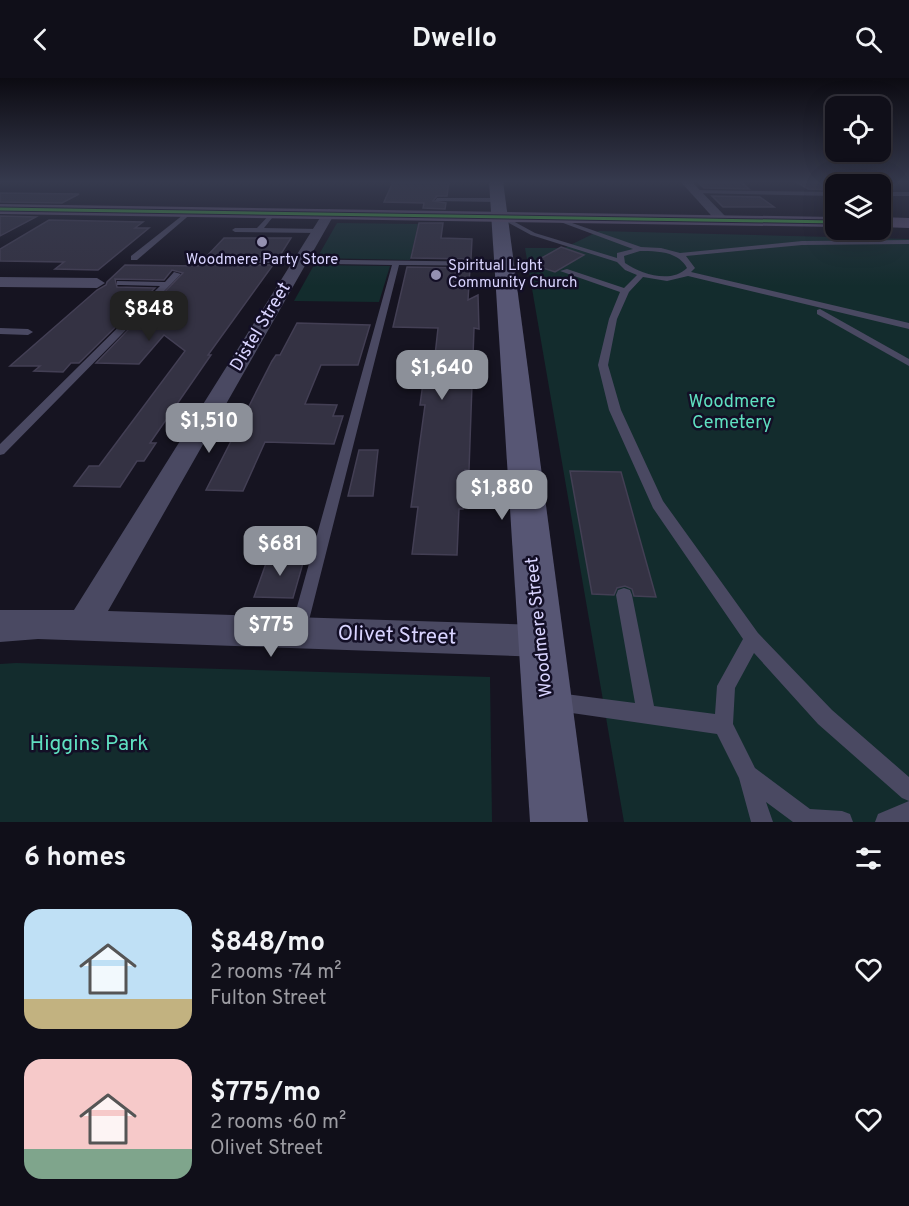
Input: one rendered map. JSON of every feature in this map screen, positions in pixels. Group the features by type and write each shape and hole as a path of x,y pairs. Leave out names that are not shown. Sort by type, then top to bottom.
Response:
{"main road":[{"path":"546,216 825,222"},
{"path":"891,222 909,223"}],"street":[{"name":"Distel Street","path":"82,626 327,216"},
{"name":"Woodmere Street","path":"500,216 559,822"},
{"path":"718,216 722,220"},
{"path":"0,282 97,283"},
{"name":"Olivet Street","path":"0,626 38,624 542,641"}],"lane":[{"path":"134,258 185,216"},
{"path":"259,230 271,216"},
{"path":"515,216 533,234 620,261 626,268 642,274 672,277 686,273 691,268 680,255"},
{"path":"550,217 639,249"},
{"path":"235,230 319,231"},
{"path":"620,261 620,255 639,249 655,249 680,255 802,243 909,242"},
{"path":"210,260 504,264"},
{"path":"297,633 396,262"},
{"path":"564,272 625,291"},
{"path":"686,273 803,303 909,326"},
{"path":"0,451 177,274"},
{"path":"642,274 625,291 613,319 603,365 615,410 658,504 752,639 825,717 909,791"},
{"path":"120,283 166,284"},
{"path":"803,303 909,363"},
{"path":"0,331 28,332"},
{"path":"624,595 646,714"},
{"path":"752,639 726,686 723,725 748,775 762,822"},
{"path":"548,701 723,725"},
{"path":"748,775 806,819 842,822"}],"green space":[{"path":"337,223 418,224 410,260 317,258"},
{"name":"Woodmere Cemetery","path":"599,231 825,237 825,240 909,239 909,822 624,822 525,248 564,248"},
{"path":"314,265 390,266 379,302 294,301"},
{"name":"Higgins Park","path":"0,664 490,677 492,822 0,822"}],"building":[{"path":"0,216 36,217 0,236"},
{"path":"49,220 143,222 135,228 149,228 98,270 55,269 64,262 0,261 0,249"},
{"path":"419,223 443,223 441,238 472,239 471,259 411,258"},
{"path":"224,238 291,238 279,257 207,256"},
{"path":"561,247 584,255 555,272 531,264"},
{"path":"205,258 207,264 273,265 208,355 211,355 150,443 156,443 144,461 137,461 120,487 74,486 89,466 99,466 185,351 164,335 139,364 96,363 183,273 172,270 164,280 115,279 117,287 155,288 79,363 71,363 63,372 34,371 40,366 10,366 97,290 106,285 125,265 198,266"},
{"path":"407,267 470,268 468,300 478,295 479,329 474,328 469,470 465,470 463,509 459,509 457,555 412,554 418,507 411,507 425,405 420,405 423,383 432,383 438,328 393,327"},
{"path":"297,323 370,325 358,365 321,365 305,404 337,405 333,416 343,416 334,444 265,442 243,491 206,490 272,361 276,355 280,355"},
{"path":"359,450 378,450 373,496 348,496"},
{"path":"570,471 621,472 656,597 634,596 632,589 625,586 617,588 614,595 592,594"},
{"path":"269,555 305,556 293,598 254,597"}],"transit line":[{"path":"432,216 825,222"}],"place":[{"name":"Woodmere Party Store","path":"262,242"},
{"name":"Spiritual Light Community Church","path":"436,275"}]}
